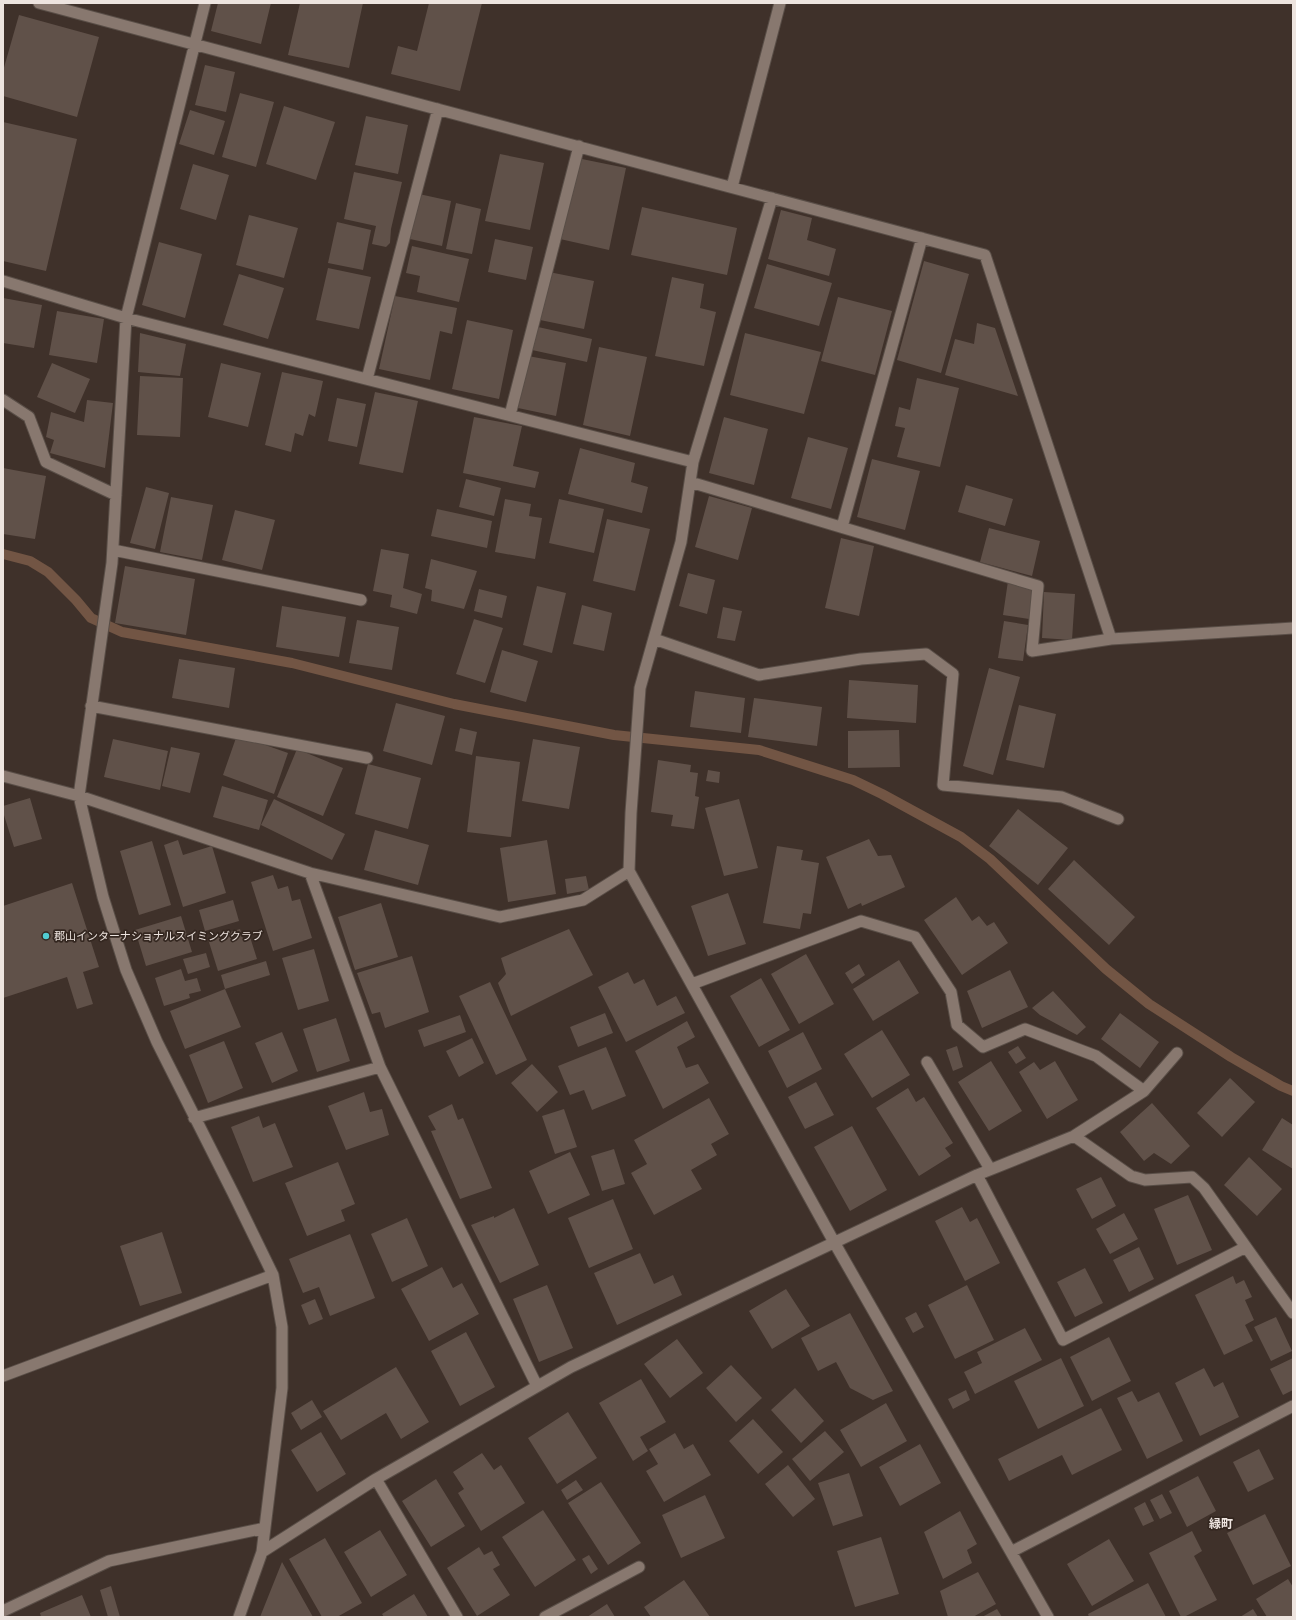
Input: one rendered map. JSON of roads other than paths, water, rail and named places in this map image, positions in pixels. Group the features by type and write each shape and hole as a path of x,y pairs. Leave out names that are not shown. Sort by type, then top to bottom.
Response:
{"street":[{"path":"39,3 985,255 1111,639"},
{"path":"205,3 126,318 112,563 79,796 103,897 126,970 157,1042 194,1118 234,1193 273,1275 282,1326 282,1388 262,1552 239,1617"},
{"path":"732,187 780,3"},
{"path":"367,379 438,109"},
{"path":"510,415 579,146"},
{"path":"772,198 693,462 681,542 640,688 631,813 629,871 834,1242 1048,1617"},
{"path":"842,527 922,238"},
{"path":"3,281 126,318 693,462"},
{"path":"3,400 29,417 46,462 116,495"},
{"path":"690,482 1038,586 1032,651 1111,639 1293,628"},
{"path":"113,550 361,600"},
{"path":"654,639 759,675 861,659 926,654 953,674 943,785 1062,797 1118,819"},
{"path":"91,706 367,758"},
{"path":"3,776 79,796 310,873 500,917 584,900 629,871"},
{"path":"310,873 380,1067 537,1386"},
{"path":"692,984 861,921 916,937 951,992 956,1025 983,1047 1025,1029 1096,1056 1144,1091"},
{"path":"262,1552 376,1479 571,1367 990,1169 1074,1136 1144,1091 1177,1053"},
{"path":"927,1062 990,1169"},
{"path":"194,1118 380,1067"},
{"path":"1074,1136 1131,1176 1145,1180 1192,1177 1204,1188 1293,1313"},
{"path":"977,1175 1063,1340 1246,1247"},
{"path":"3,1376 273,1275"},
{"path":"1011,1552 1293,1406"},
{"path":"376,1479 457,1617"},
{"path":"3,1611 109,1561 265,1528"},
{"path":"545,1617 640,1567"}],"waterway":[{"path":"3,554 30,561 48,572 76,600 91,618 122,632 292,663 454,704 614,735 759,750 853,780 961,837 990,859 1106,969 1149,1004 1231,1057 1281,1086 1293,1091"}],"place":[{"name":"郡山インターナショナルスイミングクラブ","path":"46,936"}],"district":[{"name":"緑町","path":"1221,1523"}]}
